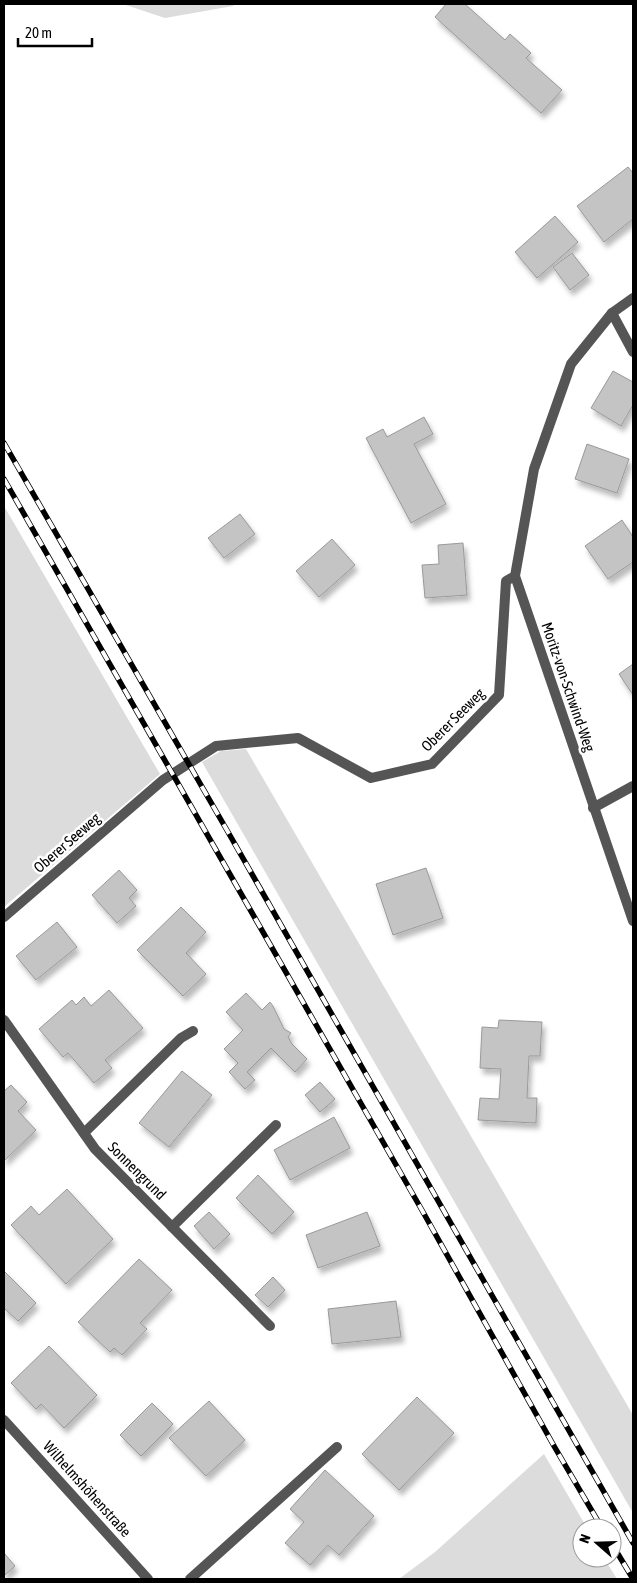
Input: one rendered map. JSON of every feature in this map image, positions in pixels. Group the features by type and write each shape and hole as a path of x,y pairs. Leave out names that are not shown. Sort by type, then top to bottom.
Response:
{"street":[{"name":"Oberer Seeweg","path":"4,917 162,780 216,746 298,738 372,778 432,764 499,695 506,581 515,576 534,469 571,364 612,313 633,298"},
{"path":"612,313 633,352"},
{"name":"Moritz-von-Schwind-Weg","path":"515,576 633,922"},
{"path":"594,808 633,786"},
{"name":"Sonnengrund","path":"4,1020 94,1149 270,1326"},
{"path":"84,1133 181,1038 193,1031"},
{"path":"172,1227 276,1125"},
{"name":"Wilhelmshöhenstraße","path":"4,1420 148,1579"},
{"path":"190,1579 338,1448"}],"shaded area":[{"path":"123,4 235,4 233,6 165,18"},
{"path":"4,506 160,774 4,907"},
{"path":"246,749 633,1415 633,1513 202,762 221,751"},
{"path":"544,1454 581,1518 572,1518 572,1568 610,1568 617,1579 399,1579 435,1552"}],"building":[{"path":"446,4 465,4 505,40 510,34 531,53 526,58 562,90 541,113 435,17"},
{"path":"628,167 633,173 633,219 604,242 577,206"},
{"path":"555,216 578,242 537,278 515,252"},
{"path":"572,253 589,275 570,290 553,267"},
{"path":"613,371 633,382 633,405 621,426 591,408"},
{"path":"424,417 433,434 414,444 446,504 411,523 366,438 383,429 387,437"},
{"path":"587,444 629,459 617,493 575,479"},
{"path":"240,514 255,534 224,558 208,538"},
{"path":"622,520 633,537 633,562 608,579 585,546"},
{"path":"332,539 355,565 319,597 296,571"},
{"path":"463,543 467,595 425,598 422,565 439,564 438,545"},
{"path":"633,664 633,695 619,674"},
{"path":"426,868 443,918 393,935 376,884"},
{"path":"119,870 137,890 129,898 136,906 117,923 92,895"},
{"path":"181,907 206,932 186,953 206,974 183,996 137,950"},
{"path":"57,922 77,947 36,980 16,956"},
{"path":"109,990 143,1028 105,1060 112,1068 94,1083 68,1053 63,1057 39,1029 72,1000 76,1005 84,997 91,1006"},
{"path":"246,993 262,1010 270,1002 284,1029 291,1033 288,1037 292,1044 307,1059 295,1072 271,1048 247,1072 255,1080 245,1089 229,1072 238,1063 224,1049 243,1030 226,1012"},
{"path":"499,1020 542,1022 540,1056 529,1056 527,1098 537,1098 536,1123 478,1120 480,1098 499,1099 501,1069 480,1068 482,1027 498,1028"},
{"path":"182,1071 212,1095 169,1147 139,1123"},
{"path":"320,1082 335,1099 320,1112 305,1095"},
{"path":"11,1085 27,1102 18,1111 36,1130 4,1161 4,1091"},
{"path":"334,1117 350,1148 290,1180 274,1150"},
{"path":"258,1175 294,1212 272,1234 236,1198"},
{"path":"67,1189 113,1239 66,1284 11,1225 31,1206 39,1215"},
{"path":"209,1212 230,1234 214,1249 194,1226"},
{"path":"367,1212 380,1246 318,1268 306,1235"},
{"path":"139,1259 172,1290 140,1323 147,1329 122,1355 114,1348 110,1352 78,1322"},
{"path":"4,1271 36,1303 18,1321 5,1309 4,1311"},
{"path":"273,1277 285,1290 268,1307 255,1295"},
{"path":"396,1301 401,1337 332,1344 328,1309"},
{"path":"49,1346 97,1395 64,1428 41,1404 36,1409 11,1383"},
{"path":"417,1397 454,1433 399,1490 362,1454"},
{"path":"209,1401 245,1440 206,1476 169,1438"},
{"path":"152,1403 173,1424 141,1456 120,1435"},
{"path":"325,1470 374,1516 339,1555 328,1545 310,1565 285,1543 304,1522 290,1509"},
{"path":"4,1553 15,1566 4,1576"}],"railway":[{"path":"4,443 633,1543"},
{"path":"4,479 596,1518"},
{"path":"622,1561 633,1579"}]}
